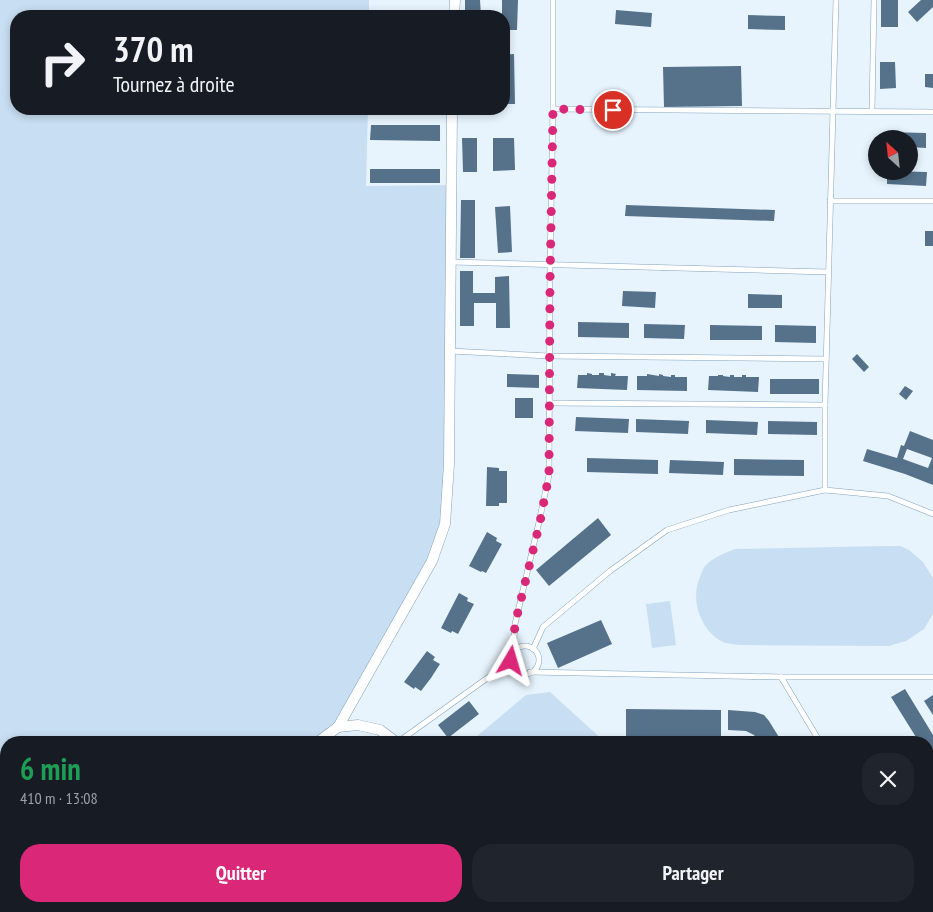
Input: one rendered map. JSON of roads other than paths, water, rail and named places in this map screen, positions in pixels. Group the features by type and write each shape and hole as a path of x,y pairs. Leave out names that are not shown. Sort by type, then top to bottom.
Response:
{"street":[{"path":"326,736 338,727 432,561 445,524 449,464 452,115"},
{"path":"338,727 358,725 380,730 388,736"}],"lane":[{"path":"553,0 549,475 540,522 515,624 511,661 514,669 522,673 933,678"},
{"path":"825,490 826,359 836,0"},
{"path":"872,112 874,0"},
{"path":"553,109 933,112"},
{"path":"830,200 933,202"},
{"path":"451,262 828,272"},
{"path":"450,351 549,356 826,359"},
{"path":"549,403 825,405"},
{"path":"533,649 543,627 610,571 667,530 729,510 825,490 888,496 933,514"},
{"path":"513,653 516,649 524,646 536,652 537,666 530,672"},
{"path":"405,736 511,661"},
{"path":"781,677 816,736"}]}
